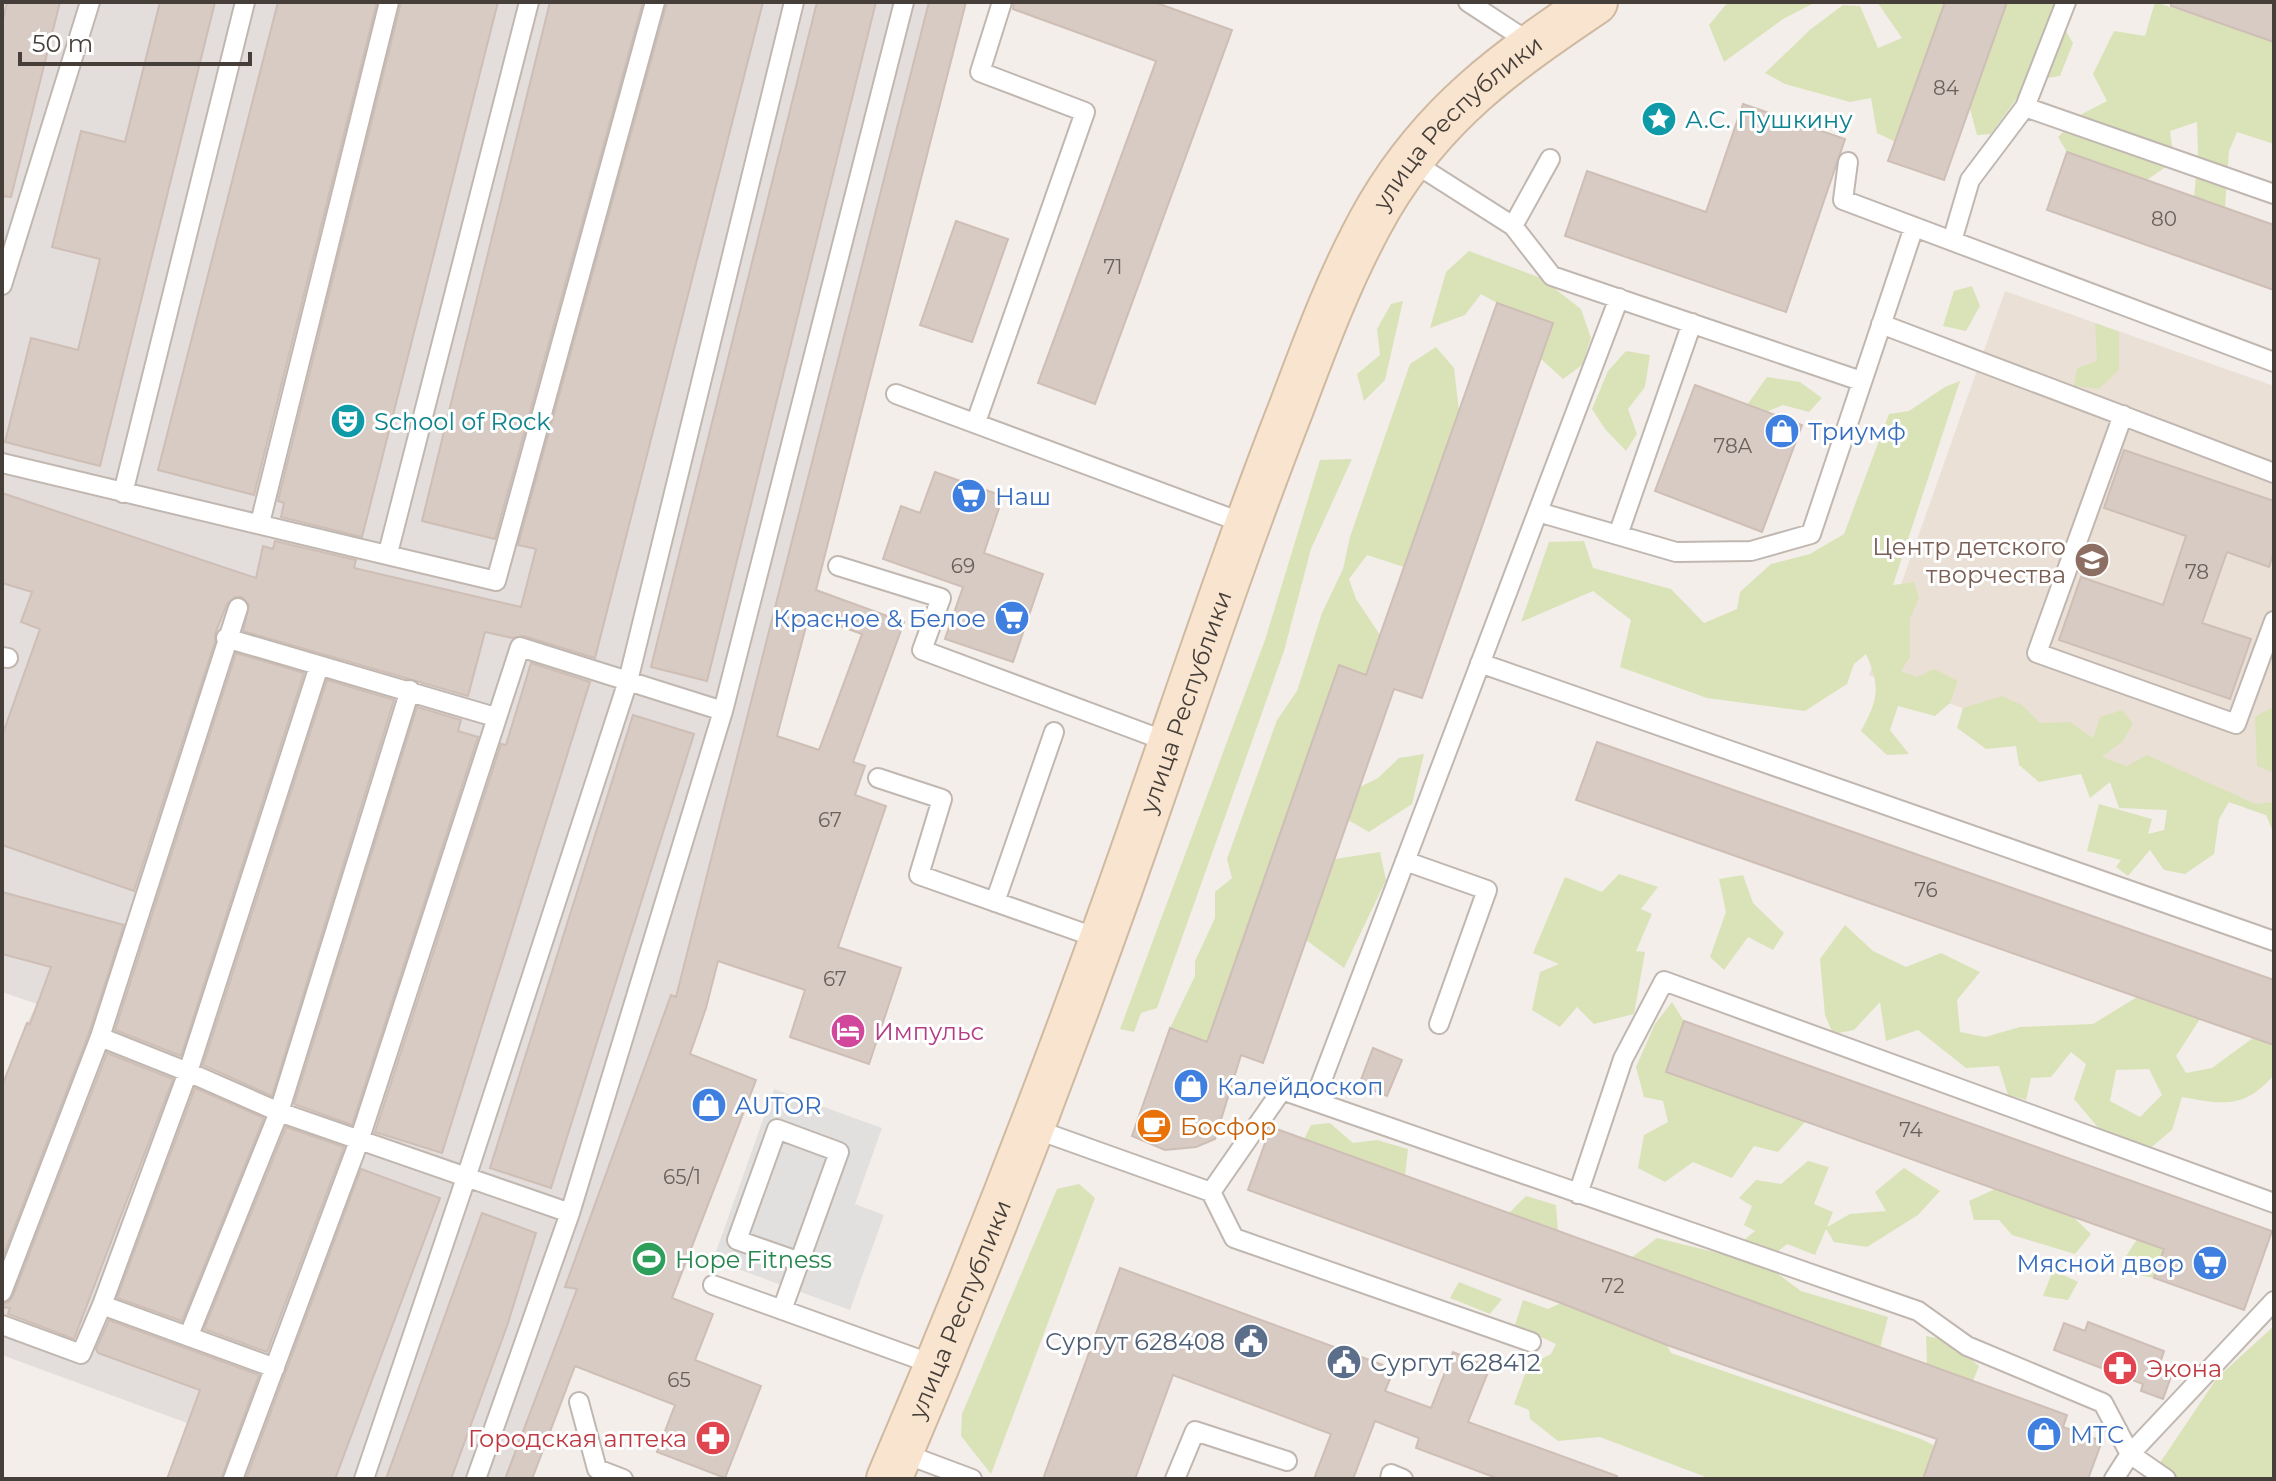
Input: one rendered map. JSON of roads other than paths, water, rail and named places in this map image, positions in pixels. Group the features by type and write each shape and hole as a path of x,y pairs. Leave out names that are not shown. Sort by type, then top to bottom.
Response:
{"main road":[{"name":"улица Республики","path":"894,1465 1032,1128 1103,940 1246,524 1327,315 1379,207 1439,123 1467,96 1532,44 1595,2"}],"lane":[{"path":"2,285 90,2"},
{"path":"123,493 245,2"},
{"path":"260,523 389,2"},
{"path":"388,553 529,2"},
{"path":"2,463 496,581 655,2"},
{"path":"364,1479 628,681 794,2"},
{"path":"476,1479 570,1213 723,711 904,2"},
{"path":"976,422 1085,112 980,72 1002,2"},
{"path":"1468,2 1532,44"},
{"path":"1952,241 1970,180 2025,107 2066,2"},
{"path":"2025,107 2274,194"},
{"path":"1513,226 1550,159"},
{"path":"1411,161 1513,226 1552,276 1861,381"},
{"path":"1848,162 1843,200 2274,362"},
{"path":"1538,512 1676,552 1751,551 1811,534 1914,227"},
{"path":"1314,1101 1619,298"},
{"path":"1618,535 1692,323"},
{"path":"1881,324 2274,473"},
{"path":"896,394 1246,524"},
{"path":"2123,415 2037,653 2236,724 2274,621"},
{"path":"838,566 941,598 922,650 1171,743"},
{"path":"2,1292 100,1037 238,608"},
{"path":"226,638 495,717"},
{"path":"233,1479 359,1141 520,647 723,711"},
{"path":"1480,663 2274,941"},
{"path":"2,1325 81,1354 188,1072 319,666"},
{"path":"189,1335 279,1112 410,690"},
{"path":"995,902 1054,732"},
{"path":"878,778 942,799 919,875 1103,940"},
{"path":"1405,861 1487,890 1439,1024"},
{"path":"1578,1194 1623,1059 1664,981 2274,1203"},
{"path":"100,1037 279,1112 570,1213"},
{"path":"1211,1192 1282,1090 1918,1311 1967,1346 2103,1403 2130,1454 2166,1479"},
{"path":"1032,1128 1211,1192 1234,1238 1531,1342"},
{"path":"782,1310 800,1262 839,1152 777,1129 737,1240 800,1262"},
{"path":"713,1285 935,1365"},
{"path":"2114,1479 2130,1454 2274,1301"},
{"path":"102,1305 275,1368"},
{"path":"579,1402 597,1469 623,1479"},
{"path":"1175,1479 1195,1431 1287,1461"},
{"path":"894,1465 972,1479"},
{"path":"1390,1479 1391,1474 1403,1479"}],"place":[{"name":"А.С. Пушкину","path":"1659,119"},
{"name":"School of Rock","path":"348,421"},
{"name":"Триумф","path":"1782,431"},
{"name":"Наш","path":"969,496"},
{"name":"Центр детского творчества","path":"2092,560"},
{"name":"Красное & Белое","path":"1012,618"},
{"name":"Импульс","path":"848,1031"},
{"name":"Калейдоскоп","path":"1191,1086"},
{"name":"AUTOR","path":"709,1105"},
{"name":"Босфор","path":"1154,1126"},
{"name":"Hope Fitness","path":"649,1259"},
{"name":"Мясной двор","path":"2210,1263"},
{"name":"Сургут 628408","path":"1251,1341"},
{"name":"Сургут 628412","path":"1344,1362"},
{"name":"Экона","path":"2120,1368"},
{"name":"МТС","path":"2044,1434"},
{"name":"Городская аптека","path":"713,1438"}]}
